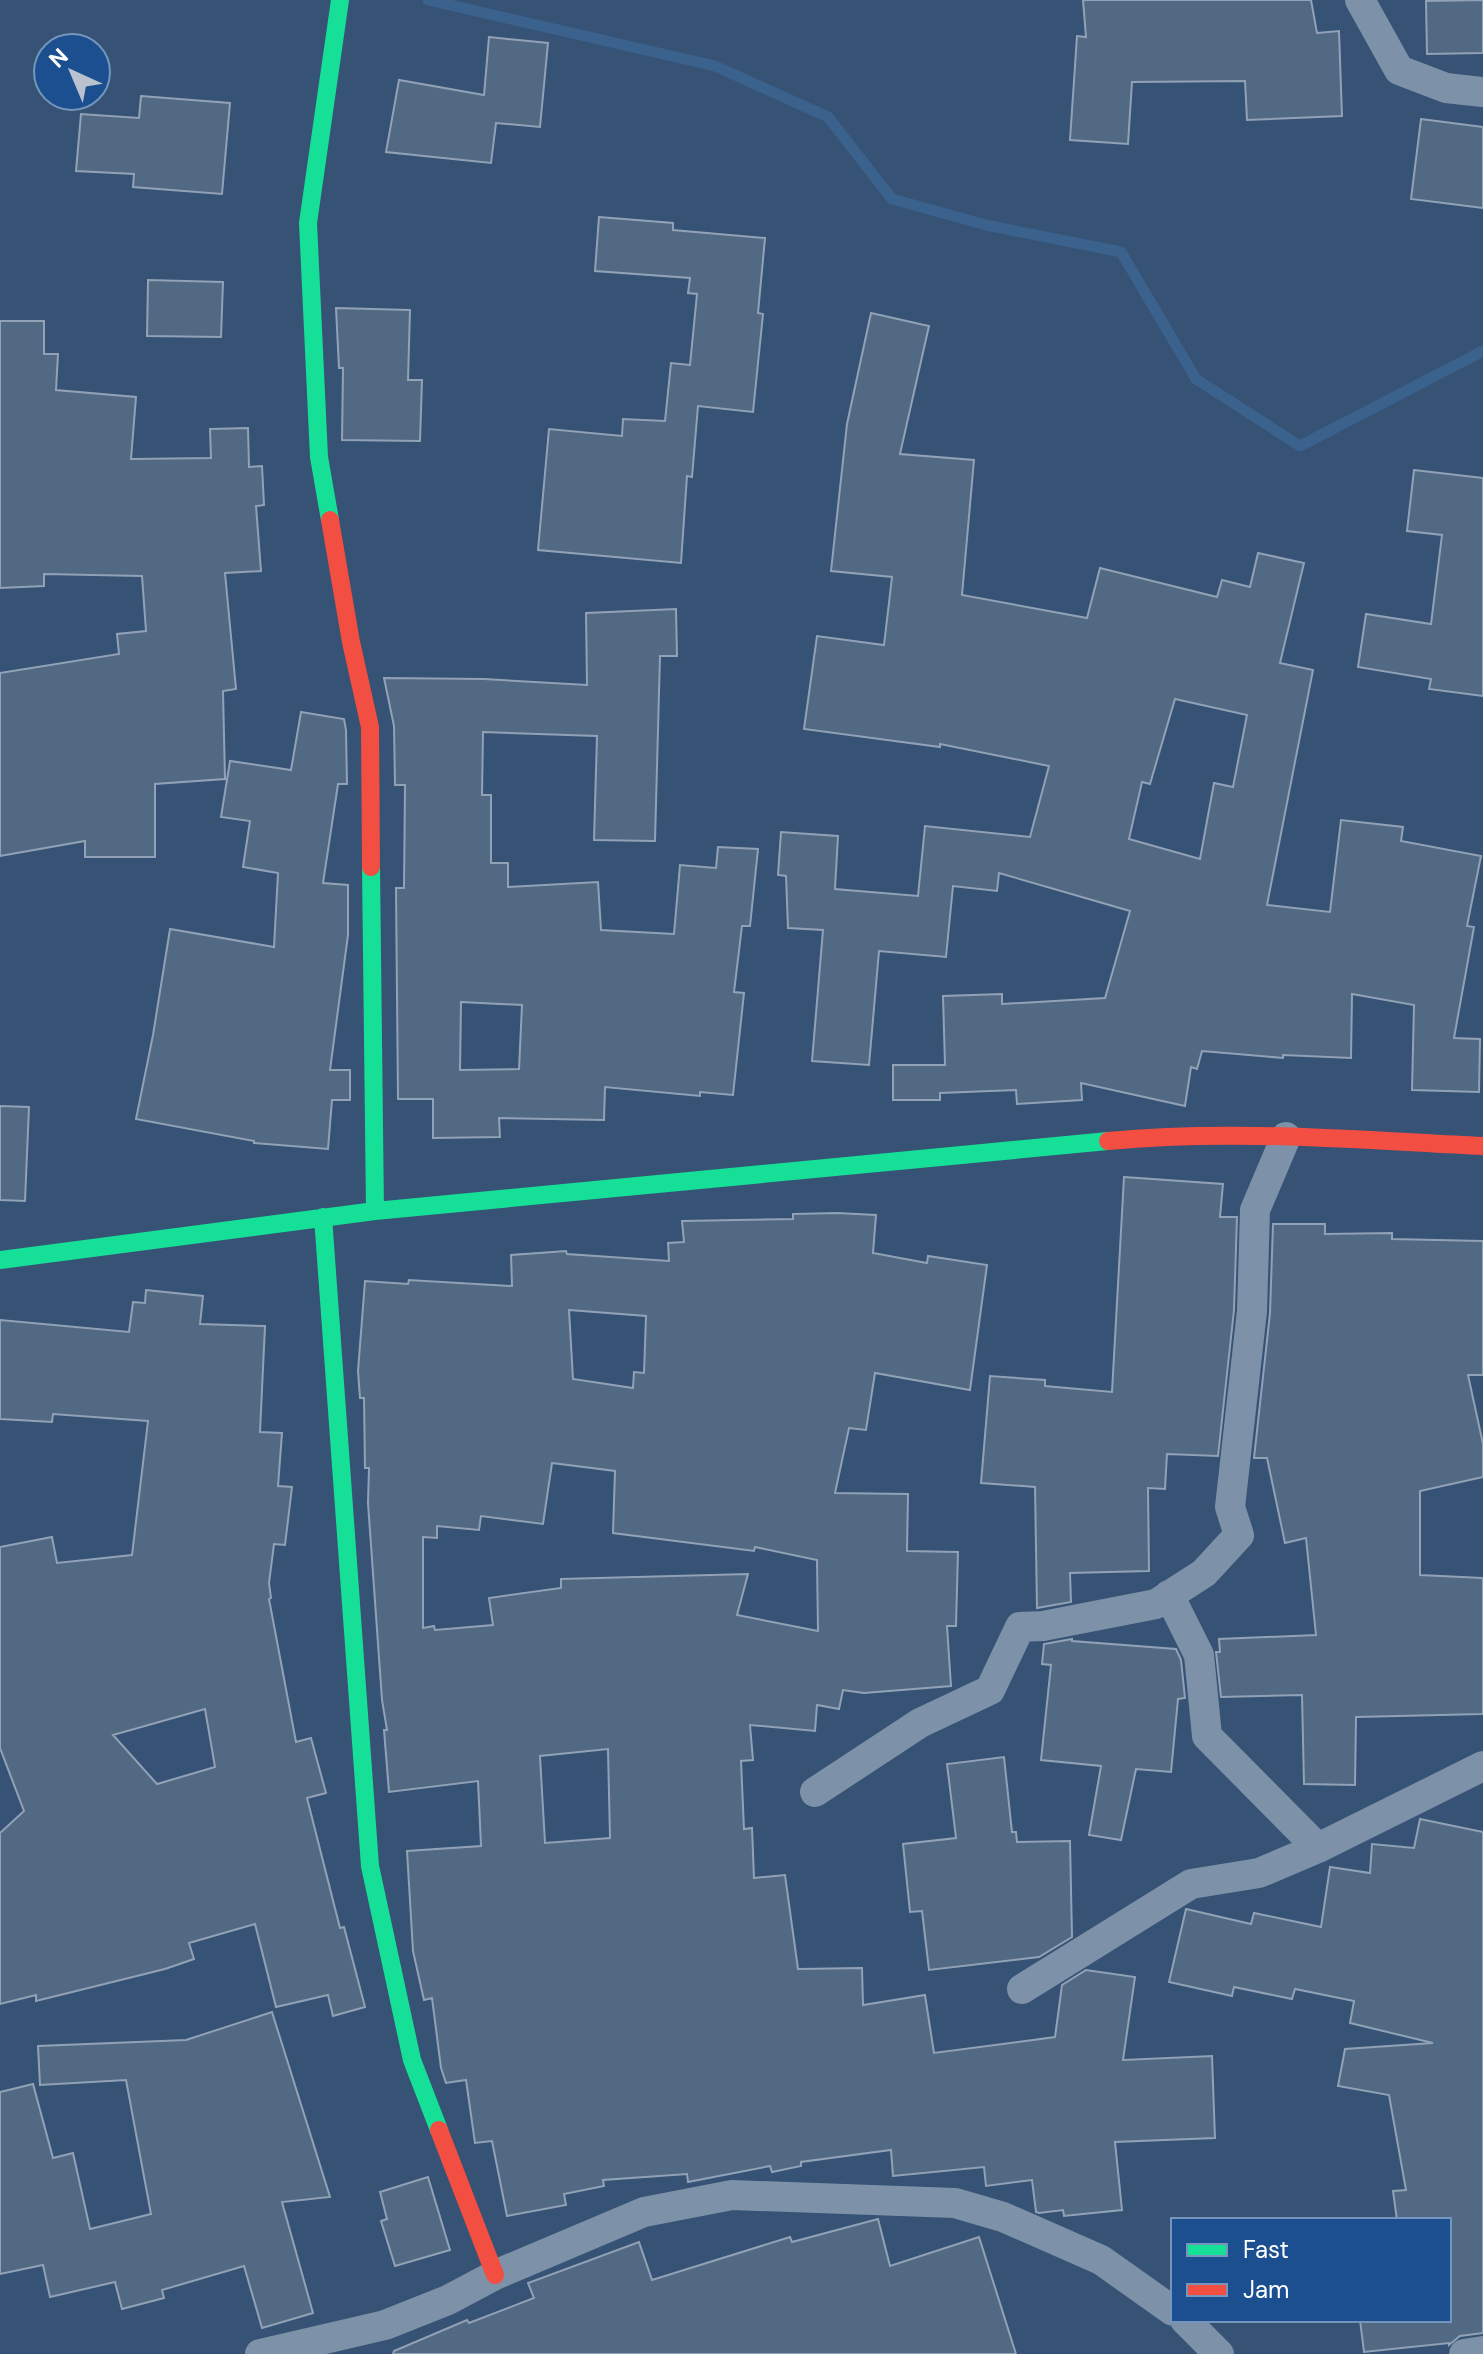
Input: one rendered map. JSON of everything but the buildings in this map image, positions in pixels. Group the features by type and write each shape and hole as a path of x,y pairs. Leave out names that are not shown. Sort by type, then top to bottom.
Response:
{"street":[{"path":"340,0 308,223 321,471 348,628 370,727 375,1211"},
{"path":"1360,0 1399,70 1446,88 1483,92"},
{"path":"0,1260 375,1211 1164,1136 1286,1137 1483,1146"},
{"path":"815,1792 920,1723 990,1690 1020,1627 1043,1626 1156,1604 1204,1573 1239,1535 1230,1507 1252,1311 1255,1210 1286,1137"},
{"path":"323,1217 370,1866 412,2060 495,2275"},
{"path":"1169,1595 1199,1655 1207,1736 1318,1848"},
{"path":"1022,1989 1191,1884 1259,1873 1318,1848 1483,1766"},
{"path":"260,2354 385,2325 644,2212 732,2195 955,2203 1003,2217 1101,2260 1171,2310"},
{"path":"1187,2322 1219,2354"},
{"path":"1464,2354 1483,2351"}],"waterway":[{"path":"428,0 715,66 828,117 892,199 986,225 1121,252 1196,379 1300,446 1483,351"}],"traffic: fast":[{"path":"330,520 319,457 308,223 340,0"},
{"path":"371,867 375,1211"},
{"path":"0,1260 375,1211 1108,1141"},
{"path":"323,1217 370,1866 412,2060 439,2130"}],"traffic: jam":[{"path":"330,520 351,642 370,727 371,867"},
{"path":"1108,1141 1248,1136 1483,1146"},
{"path":"439,2130 495,2275"}]}
